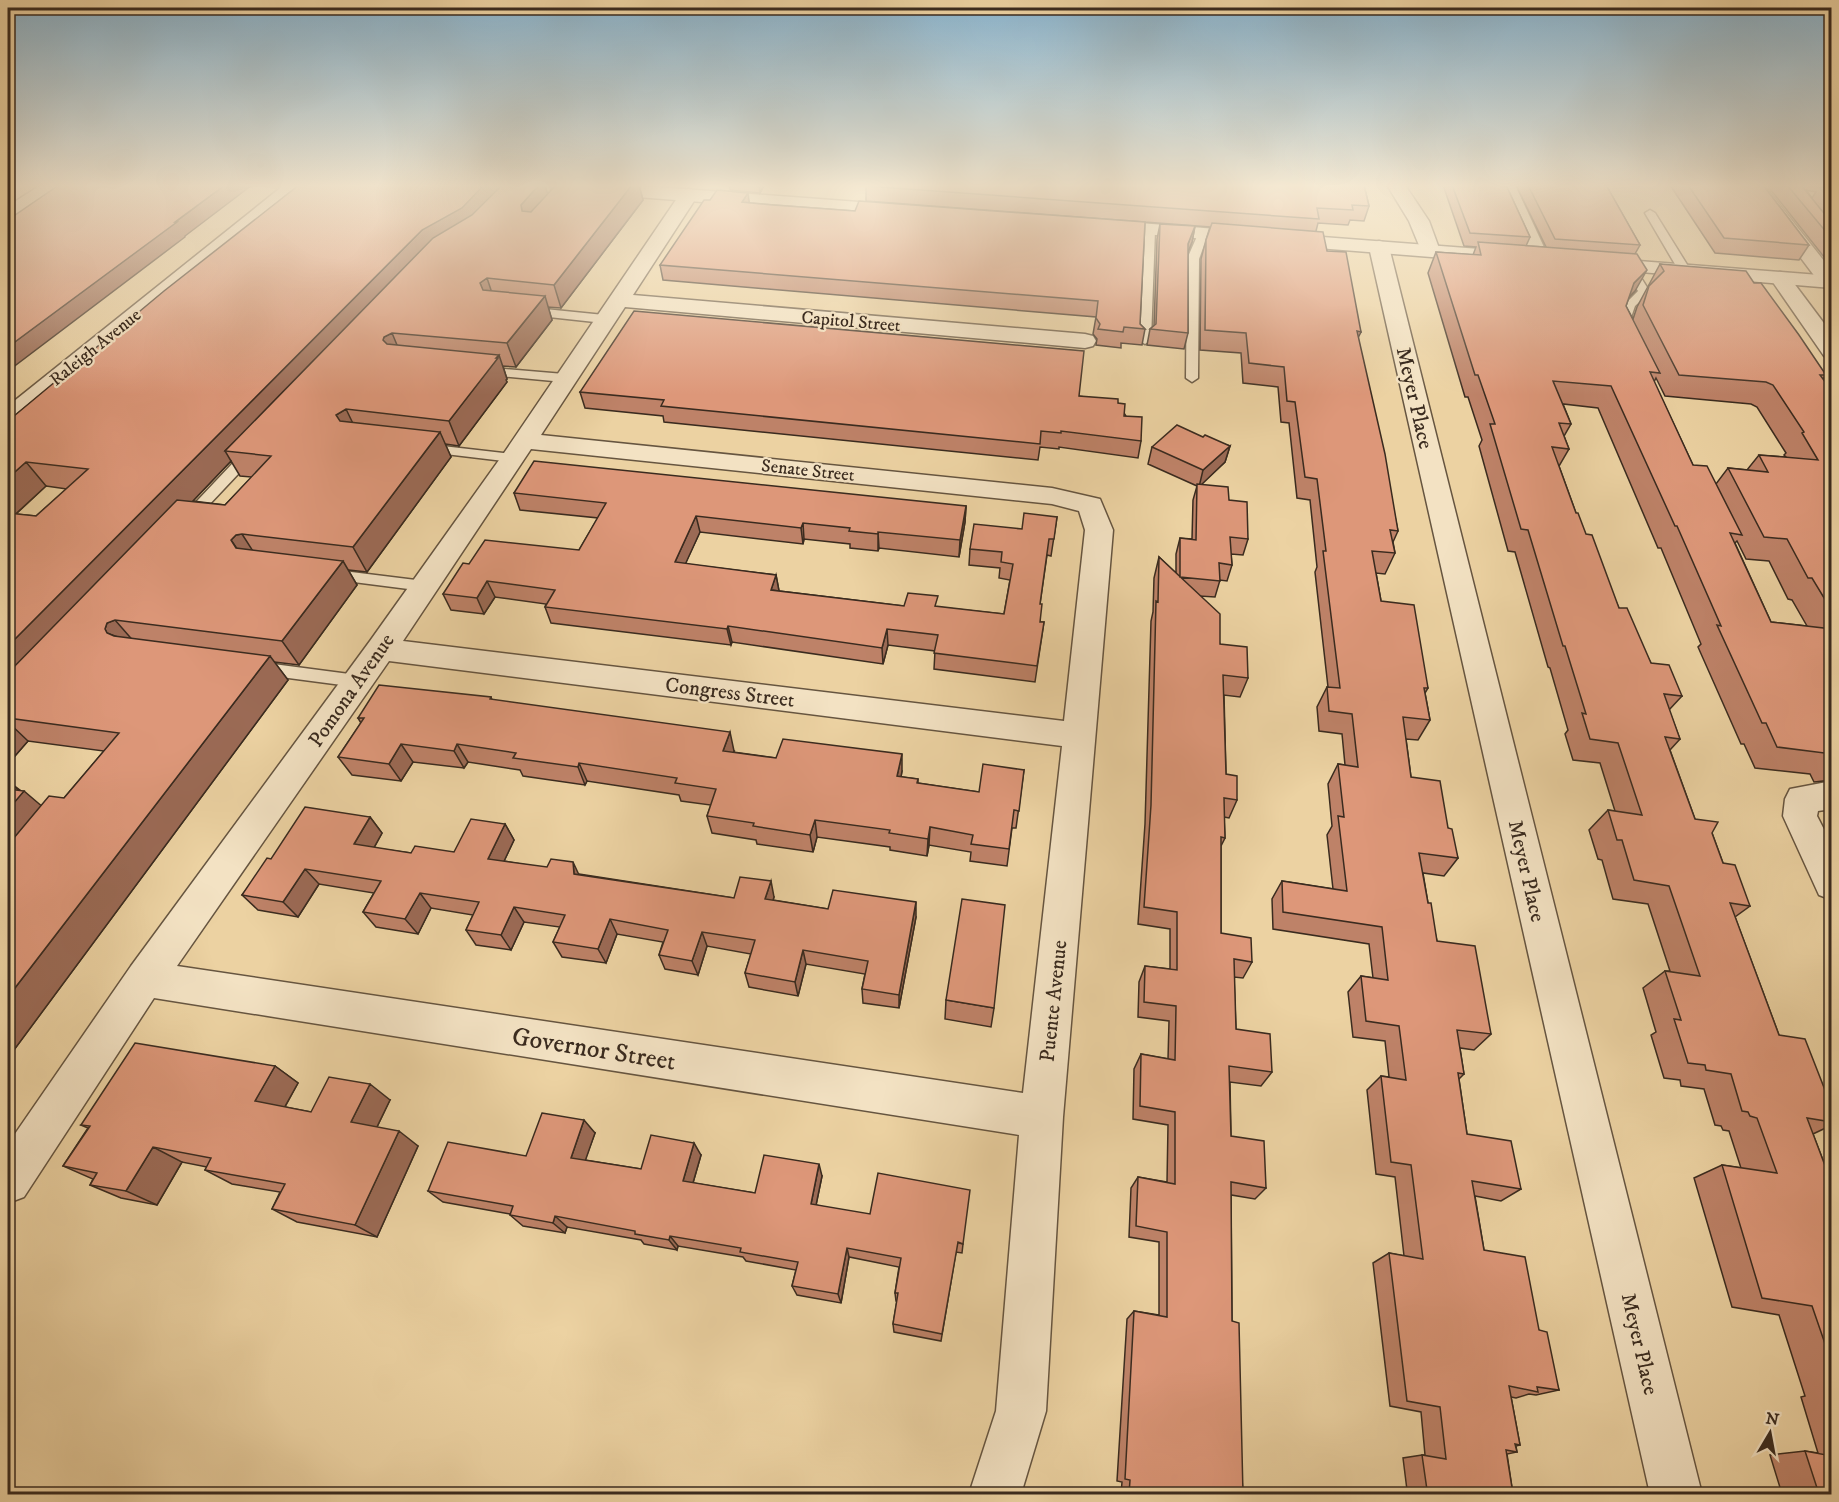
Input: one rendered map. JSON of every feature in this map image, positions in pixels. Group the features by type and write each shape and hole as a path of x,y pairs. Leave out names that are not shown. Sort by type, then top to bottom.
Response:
{"street":[{"name":"Raleigh Avenue","path":"8,418 209,255"},
{"name":"Pomona Avenue","path":"8,1182 145,979 381,649 647,255"},
{"name":"Meyer Place","path":"1381,255 1676,1494"},
{"path":"1480,255 1562,261"},
{"path":"1538,255 1540,260"},
{"path":"1809,255 1830,282"},
{"path":"1584,263 1830,282"},
{"path":"1779,278 1832,351"},
{"name":"Capitol Street","path":"610,309 1085,341"},
{"name":"Senate Street","path":"518,449 1052,496 1091,505"},
{"name":"Puente Avenue","path":"995,1494 1021,1411 1042,1117 1099,530 1091,505"},
{"name":"Congress Street","path":"381,649 1080,736"},
{"path":"1816,797 1800,816 1832,884"},
{"name":"Governor Street","path":"145,979 1042,1117"}],"lane":[{"path":"1145,339 1150,255"},
{"path":"1192,378 1194,255"},
{"path":"1675,255 1684,271"},
{"path":"1629,267 1644,292 1630,304 1622,326 1631,345"},
{"path":"517,310 610,309"},
{"path":"472,370 564,378"},
{"path":"173,534 262,441"},
{"path":"406,446 518,449"},
{"path":"317,573 424,586"},
{"path":"240,666 357,681"}],"building":[{"path":"8,255 132,255 8,347"},
{"path":"210,255 397,255 8,646 8,513 36,516 88,469 26,462 8,478 8,421"},
{"path":"416,255 577,255 554,285 487,278 480,283 483,290 545,296 507,343 392,333 384,337 383,340 387,344 499,355 449,421 346,409 336,415 340,421 440,432 353,547 242,534 236,535 231,540 236,548 343,561 282,641 115,620 107,623 105,629 107,633 114,636 270,656 8,997 8,845 49,796 64,798 119,733 8,718 8,673 177,500 225,505 271,456 225,451"},
{"path":"667,255 1143,255 1140,324 1145,329 1124,327 1123,332 1098,329 1100,324 1096,318 1098,301 660,265"},
{"path":"1159,255 1188,255 1188,333 1150,329 1156,324"},
{"path":"1206,255 1347,255 1361,332 1357,331 1385,454 1398,531 1390,530 1395,553 1372,551 1381,601 1414,605 1428,688 1424,688 1430,720 1403,717 1411,777 1440,781 1448,828 1452,829 1458,858 1419,853 1428,903 1431,903 1437,941 1475,946 1491,1034 1457,1030 1464,1074 1458,1073 1467,1134 1511,1141 1521,1189 1472,1181 1484,1250 1525,1257 1539,1330 1547,1332 1559,1390 1537,1387 1538,1392 1509,1386 1520,1445 1515,1444 1517,1452 1506,1450 1513,1494 1419,1494 1419,1489 1427,1490 1422,1455 1446,1459 1440,1407 1407,1401 1389,1253 1423,1259 1411,1165 1391,1162 1381,1076 1406,1080 1399,1026 1366,1021 1361,976 1388,980 1382,927 1283,912 1282,881 1347,891 1338,816 1344,817 1338,764 1358,767 1352,714 1329,711 1327,687 1340,688 1323,551 1326,551 1317,479 1305,477 1295,402 1287,401 1284,367 1249,363 1246,333 1205,330"},
{"path":"1437,255 1638,255 1647,270 1634,283 1626,306 1660,373 1650,372 1693,465 1707,466 1742,535 1730,533 1771,622 1832,629 1832,754 1777,747 1766,723 1762,723 1717,625 1721,626 1677,526 1675,526 1611,386 1553,381 1571,424 1559,423 1569,449 1552,447 1576,513 1578,513 1586,534 1592,535 1619,608 1627,608 1651,663 1669,665 1682,696 1664,694 1680,739 1665,737 1695,819 1718,822 1712,833 1723,863 1735,865 1750,906 1730,903 1779,1035 1805,1039 1832,1108 1832,1122 1807,1118 1832,1184 1832,1364 1812,1306 1762,1298 1722,1165 1777,1173 1757,1118 1742,1111 1731,1074 1706,1070 1705,1065 1688,1063 1674,1019 1681,1020 1665,971 1700,976 1669,886 1634,880 1622,840 1617,840 1608,810 1642,815 1618,743 1590,739 1582,713 1586,714 1528,530 1521,529 1490,424 1495,424 1478,375 1475,375"},
{"path":"1660,264 1746,271 1754,283 1761,283 1826,375 1820,375 1832,391 1832,611 1812,578 1808,578 1787,539 1764,537 1728,468 1768,472 1759,455 1818,460 1802,433 1804,432 1773,385 1766,382 1679,375 1643,305 1649,286 1664,271"},
{"path":"634,311 1084,351 1079,396 1118,399 1118,403 1125,404 1124,416 1142,417 1141,441 1061,431 1061,433 1041,431 1040,444 661,406 664,400 580,392"},
{"path":"1177,425 1230,446 1203,470 1152,447"},
{"path":"534,461 966,506 960,540 849,531 850,528 803,523 801,528 696,516 675,562 776,575 771,590 904,606 908,593 938,596 935,606 1004,614 1013,564 1001,562 1002,552 970,549 974,524 1022,529 1024,513 1057,517 1054,539 1049,539 1040,604 1042,604 1040,622 1044,622 1037,666 934,653 938,635 887,629 882,648 728,626 727,629 545,607 555,590 487,581 477,598 443,594 463,563 469,564 485,540 579,550 606,503 514,493"},
{"path":"1197,484 1228,487 1229,500 1247,502 1248,539 1230,537 1232,565 1219,563 1220,581 1180,577 1180,538 1196,540"},
{"path":"1159,557 1220,614 1220,644 1247,647 1248,678 1223,675 1226,774 1237,776 1237,800 1224,798 1225,838 1221,837 1221,933 1251,938 1252,962 1234,959 1236,1029 1270,1034 1272,1072 1229,1066 1231,1136 1264,1141 1266,1188 1231,1182 1232,1321 1239,1323 1243,1494 1129,1494 1130,1480 1125,1479 1134,1311 1167,1317 1167,1232 1136,1226 1138,1177 1175,1184 1175,1112 1140,1106 1141,1054 1175,1060 1176,1006 1144,1002 1145,966 1177,970 1177,912 1144,907 1151,805"},
{"path":"379,685 491,697 490,699 730,732 723,751 776,758 783,739 902,754 897,776 918,779 917,783 979,792 983,764 1024,770 1019,811 1014,810 1009,849 971,844 973,835 930,827 928,839 889,833 890,830 815,820 810,835 707,816 716,789 675,783 677,778 579,763 578,767 513,758 516,753 457,744 454,751 401,744 389,764 338,757 364,718 358,718"},
{"path":"8,789 24,791 8,810"},
{"path":"305,807 370,817 354,844 411,853 415,846 454,852 471,819 505,824 488,859 547,867 551,859 573,862 574,874 734,898 740,877 771,881 765,899 828,909 833,890 916,902 899,995 862,989 868,961 803,950 795,982 745,973 755,940 702,932 692,961 659,955 668,930 610,919 598,949 553,942 565,915 514,907 501,935 466,930 479,902 420,893 405,919 363,912 381,881 305,869 283,902 242,895 267,858 271,859"},
{"path":"962,899 1005,905 994,1008 946,1000"},
{"path":"135,1043 275,1066 255,1101 311,1112 329,1077 370,1084 351,1122 399,1131 355,1225 272,1209 285,1184 205,1170 211,1158 153,1147 126,1191 90,1185 97,1173 63,1166 90,1126 81,1125"},
{"path":"542,1113 584,1120 571,1158 641,1169 651,1135 694,1143 683,1181 755,1193 764,1155 819,1164 811,1204 870,1214 878,1173 970,1190 963,1244 958,1242 942,1334 893,1324 901,1258 847,1248 838,1294 792,1286 798,1262 740,1252 741,1248 670,1236 669,1240 635,1234 635,1231 555,1216 553,1223 510,1215 513,1206 428,1191 448,1142 526,1156"},
{"path":"1805,1451 1832,1456 1832,1494 1819,1494"}]}
